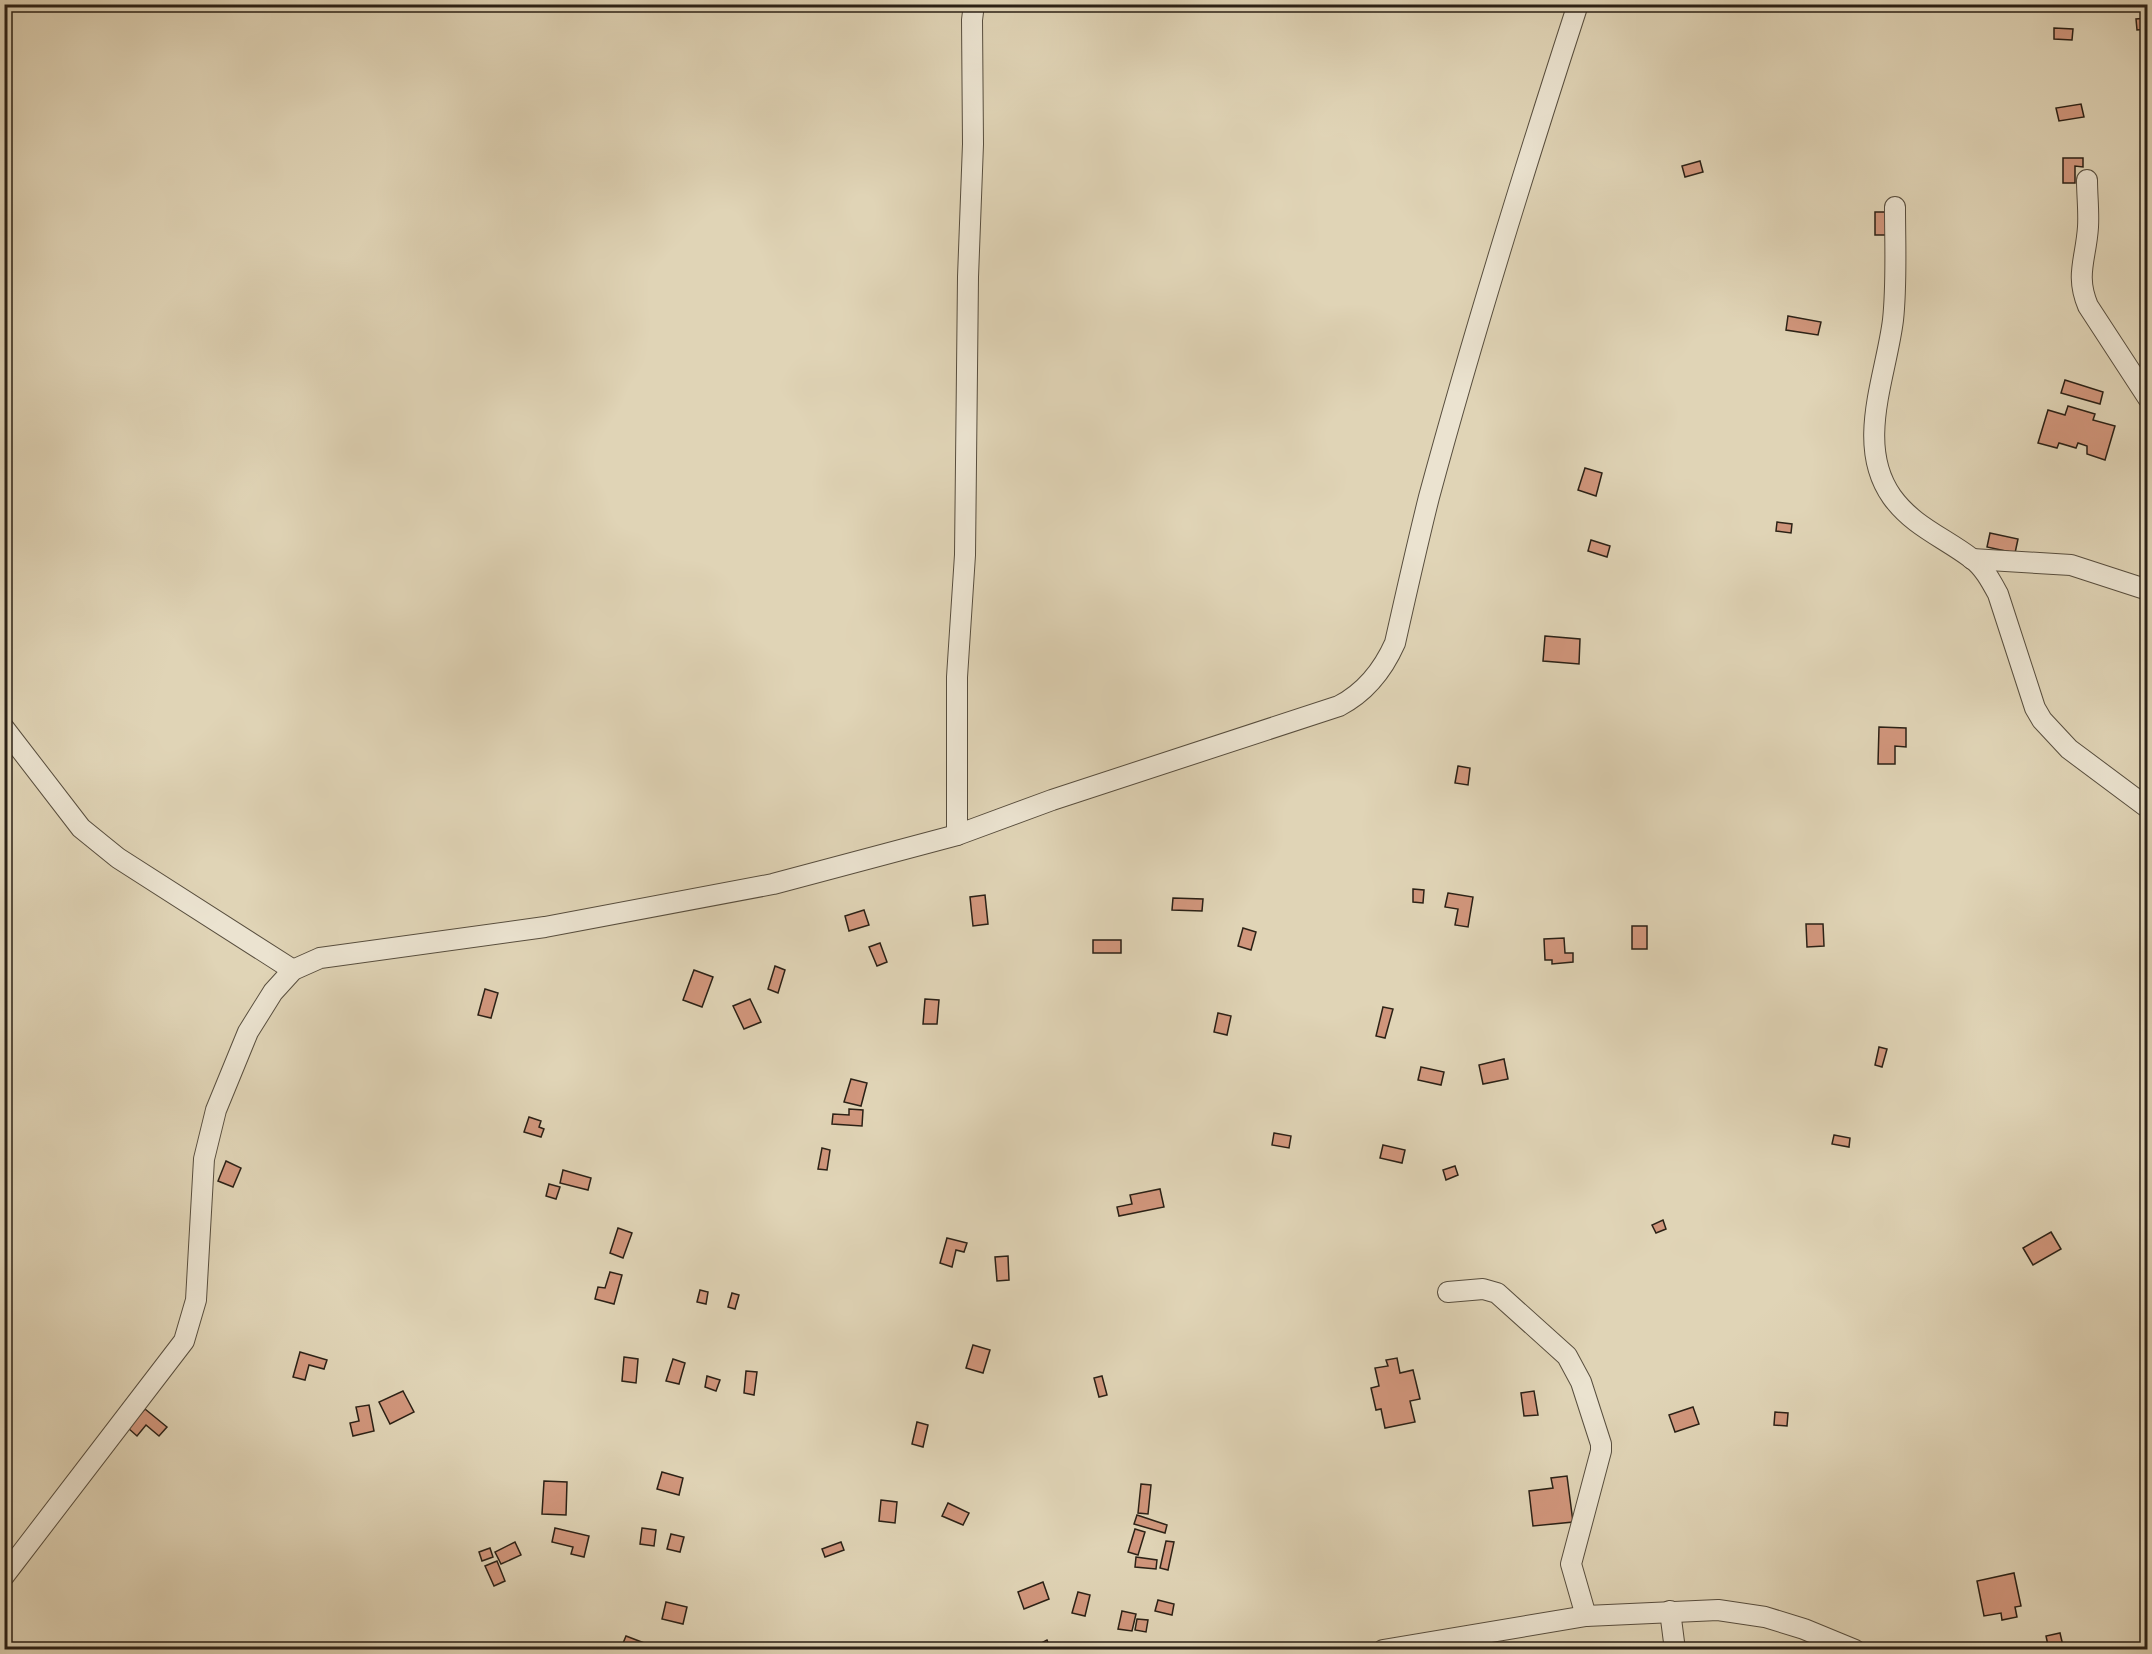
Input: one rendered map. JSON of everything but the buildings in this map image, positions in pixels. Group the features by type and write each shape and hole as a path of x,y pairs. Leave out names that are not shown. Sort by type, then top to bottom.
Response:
{"street":[{"path":"957,835 957,677 965,555 974,4"},
{"path":"4,1576 184,1341 196,1300 204,1159 216,1110 248,1032 273,992 293,970 320,958 545,927 773,884 957,835 1052,800 1339,706 1349,701 1377,676 1395,643 1429,497 1523,171 1578,4"},
{"path":"2086,180 2088,227 2081,274 2082,291 2088,306 2148,398"},
{"path":"1895,207 1893,322 1874,426 1876,462 1887,490 1905,512 1929,532 1972,559 1991,581 1998,594 2035,708 2042,720 2069,749 2148,808"},
{"path":"1972,559 2071,565 2148,590"},
{"path":"4,728 81,828 118,858 293,970"},
{"path":"1448,1292 1483,1289 1497,1293 1566,1356 1581,1382 1601,1444 1571,1564 1586,1616"},
{"path":"1383,1650 1586,1616 1718,1610 1743,1612 1804,1629 1855,1650"},
{"path":"1670,1611 1675,1650"}]}
